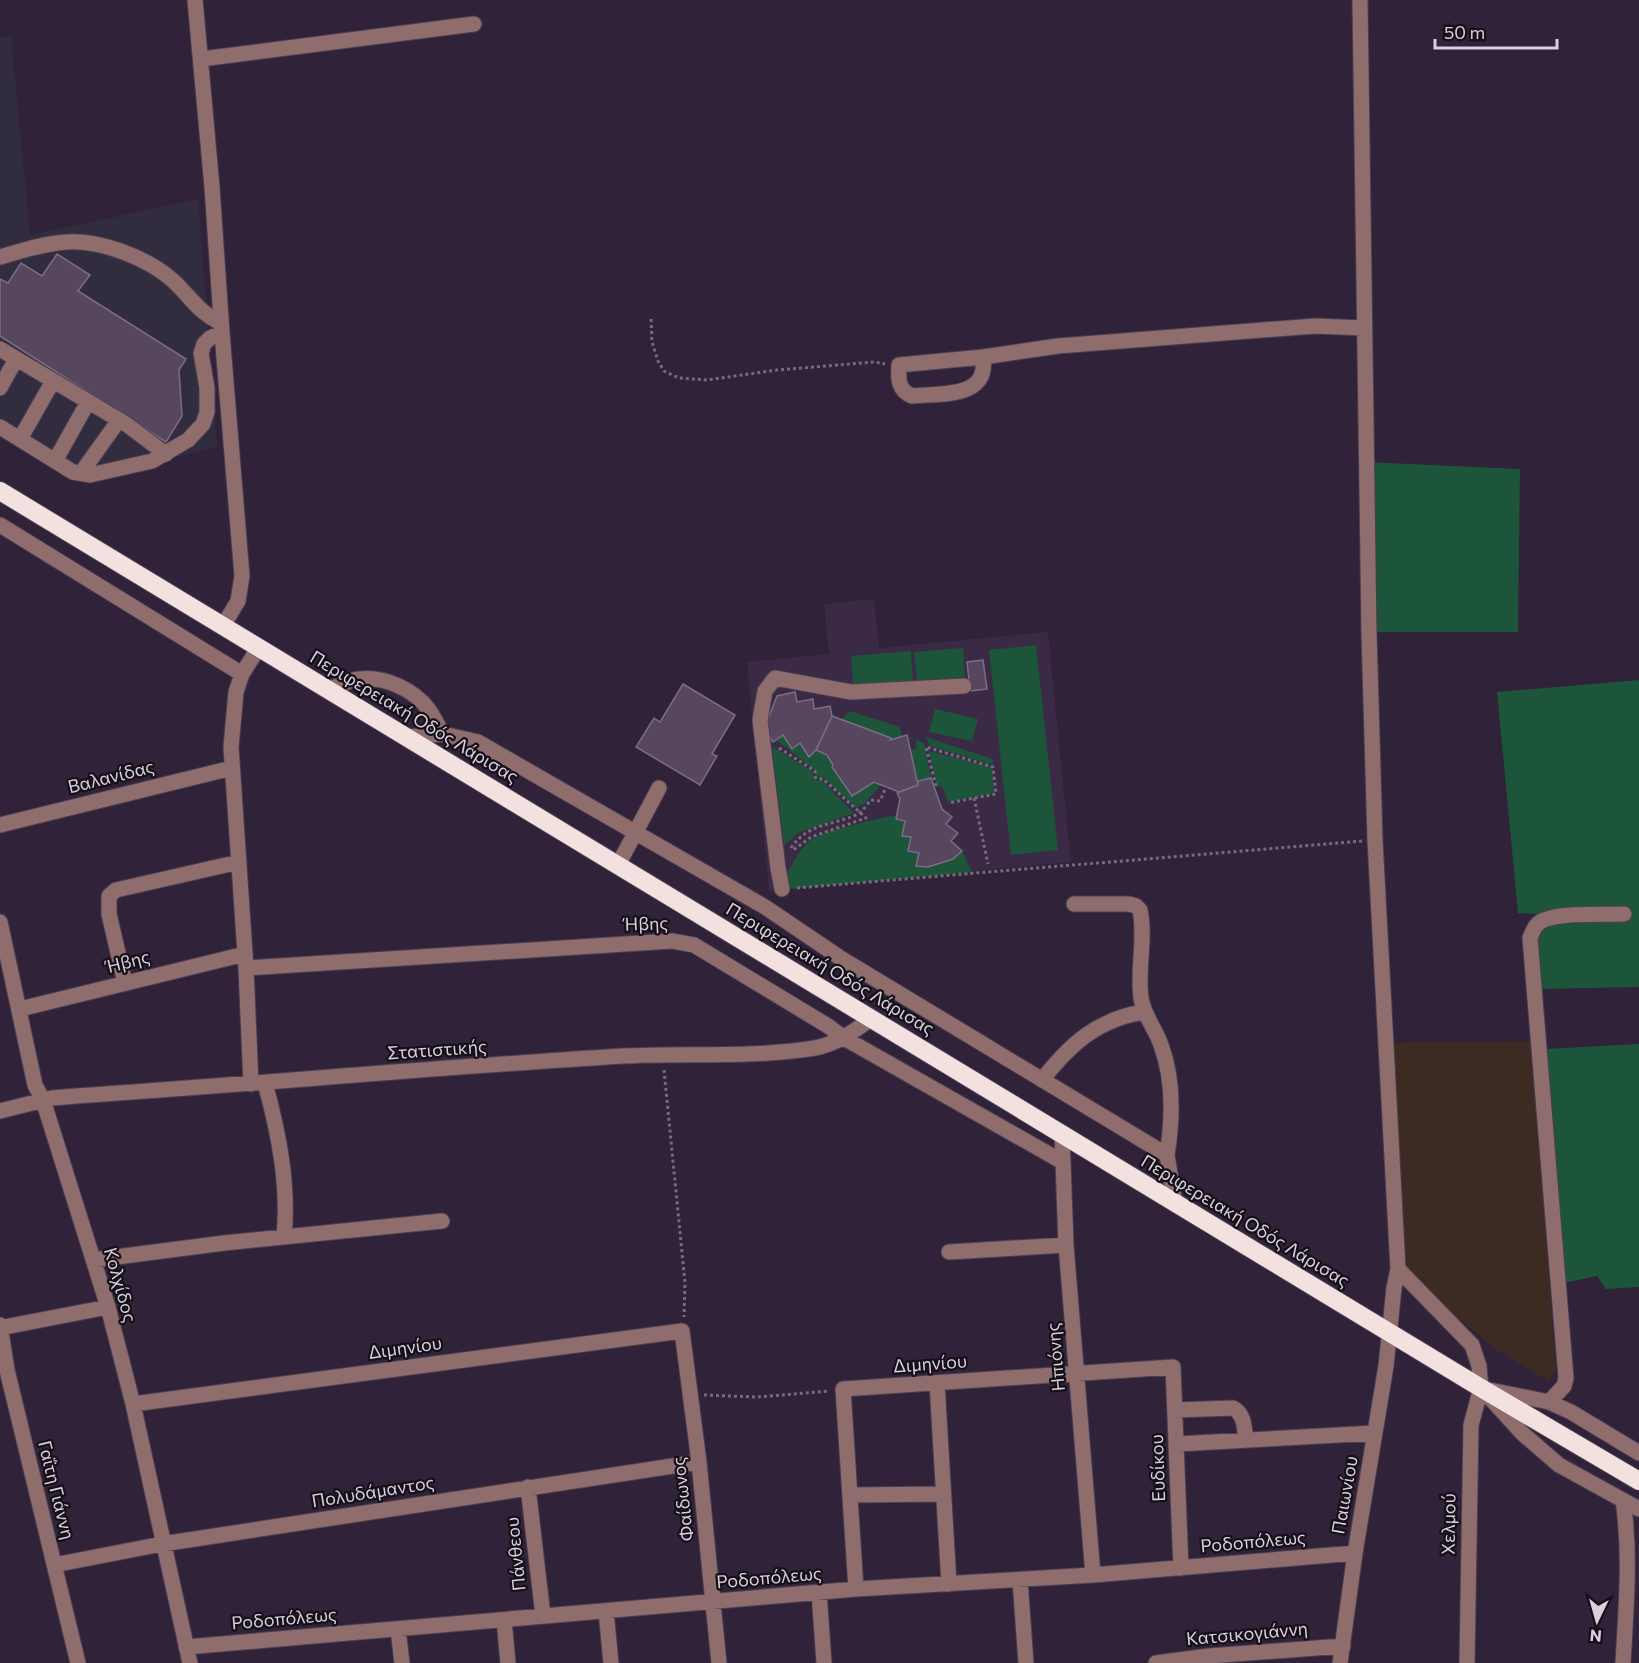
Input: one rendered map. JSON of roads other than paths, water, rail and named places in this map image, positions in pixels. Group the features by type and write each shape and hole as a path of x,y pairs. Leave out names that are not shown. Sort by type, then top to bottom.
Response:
{"highway":[{"name":"Περιφερειακή Οδός Λάρισας","path":"0,491 1391,1334 1639,1481"}],"street":[{"path":"195,0 213,187 222,328 243,576 238,601 223,626"},
{"name":"Παιωνίου","path":"1340,1663 1355,1553 1391,1334 1394,1288 1398,1269 1375,840 1369,633 1360,0"},
{"path":"201,59 474,24"},
{"path":"0,257 68,242 128,253 164,273 201,311 222,328"},
{"path":"983,357 983,370 976,385 967,390 912,396 904,392 900,384 899,365 983,357 1058,346 1315,326 1365,328"},
{"path":"0,427 22,436 57,458 88,471 152,461 189,440 203,424 207,412 207,388 201,353 204,344 222,328"},
{"path":"0,349 10,360 120,426 141,443 166,454"},
{"path":"0,388 10,360"},
{"path":"22,436 51,384"},
{"path":"57,458 86,405"},
{"path":"0,416 22,436"},
{"path":"88,471 120,426"},
{"path":"0,525 242,674"},
{"path":"259,647 242,674 236,692 233,708 232,768 246,961 258,1084 274,1117 285,1173 287,1210 284,1238"},
{"path":"328,690 356,679 375,678 391,682 420,699 443,734"},
{"path":"782,889 760,720 765,691 775,678 851,692 964,686"},
{"path":"406,737 443,734 478,741 765,907 842,959 1167,1155"},
{"name":"Βαλανίδας","path":"0,825 232,768"},
{"path":"618,865 659,788"},
{"path":"125,983 109,914 109,896 116,890 239,861"},
{"path":"1074,904 1129,904 1140,910 1141,996 1144,1012 1163,1050 1170,1082 1171,1108 1167,1155 1175,1203"},
{"path":"1549,1402 1564,1386 1566,1378 1530,938 1534,927 1543,920 1557,916 1624,914"},
{"name":"Κολχίδος","path":"0,922 35,1085 43,1100 108,1307 133,1404 190,1663"},
{"name":"Ήβης","path":"20,1009 125,983 246,961 672,941 694,945 844,1038 1061,1161"},
{"path":"1042,1080 1060,1057 1085,1036 1106,1023 1144,1012"},
{"name":"Στατιστικής","path":"0,1111 43,1100 76,1096 605,1057 730,1054 817,1048 844,1038 871,1019"},
{"name":"Ηπιόνης","path":"1062,1134 1061,1161 1066,1245 1093,1575"},
{"path":"93,1260 139,1253 442,1221"},
{"path":"949,1252 1066,1245"},
{"path":"1398,1269 1472,1346 1479,1366 1481,1388 1522,1433 1559,1465 1639,1509"},
{"path":"0,1327 108,1307"},
{"name":"Γαΐτη Γιάννη","path":"0,1327 7,1370 78,1663"},
{"name":"Διμηνίου","path":"133,1404 682,1331"},
{"name":"Φαίδωνος","path":"682,1331 699,1462 719,1663"},
{"name":"Διμηνίου","path":"850,1495 843,1389 1173,1367"},
{"name":"Ευδίκου","path":"1173,1367 1181,1568"},
{"path":"937,1383 949,1584"},
{"path":"1481,1388 1549,1402 1639,1453"},
{"name":"Χελμού","path":"1467,1663 1471,1425 1481,1388"},
{"path":"1175,1410 1233,1408 1242,1415 1246,1440"},
{"path":"1177,1444 1375,1433"},
{"name":"Πολυδάμαντος","path":"54,1565 162,1544 699,1462"},
{"name":"Πάνθεου","path":"528,1488 543,1616"},
{"path":"856,1589 850,1495 943,1494"},
{"path":"1623,1500 1628,1567 1623,1663"},
{"name":"Ροδοπόλεως","path":"186,1647 856,1589 1093,1575 1355,1553"},
{"path":"1020,1580 1026,1663"},
{"path":"819,1593 824,1663"},
{"path":"606,1611 611,1663"},
{"path":"504,1620 508,1663"},
{"path":"398,1629 402,1663"},
{"name":"Κατσικογιάννη","path":"1156,1663 1209,1656 1343,1646"}]}
